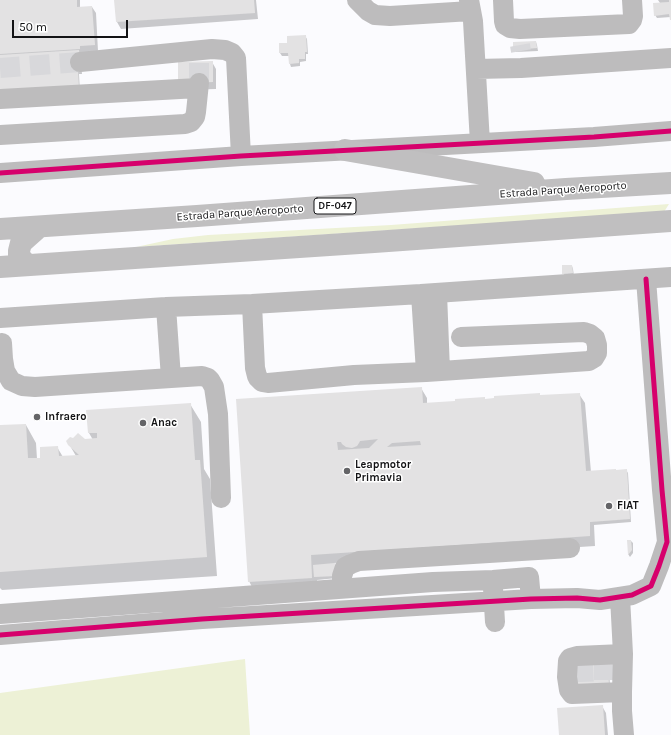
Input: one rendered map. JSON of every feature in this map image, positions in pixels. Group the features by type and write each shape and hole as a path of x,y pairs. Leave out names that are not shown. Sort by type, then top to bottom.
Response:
{"main road":[{"path":"345,150 566,189"},
{"name":"Estrada Parque Aeroporto","path":"0,229 671,183"},
{"path":"0,266 374,242 671,220"},
{"path":"26,264 19,256 21,243 39,227"}],"street":[{"path":"357,0 368,11 375,14 390,16 470,5 476,69 480,143"},
{"path":"502,0 505,24 510,28 521,48"},
{"path":"476,69 521,48 629,24 633,16 632,0"},
{"path":"521,48 671,58"},
{"path":"80,62 199,56 212,49 225,50 232,53 236,58 241,156"},
{"path":"0,99 199,85 195,118 191,122 185,124 0,135"},
{"path":"0,173 241,156 594,137 671,131"},
{"path":"0,318 166,307 252,304 429,294 671,277"},
{"path":"0,634 202,619 494,601 578,598 600,600 632,595 651,586 667,542 646,279"},
{"path":"429,294 433,372"},
{"path":"252,304 255,368 257,376 262,382 589,361 594,358 597,353 595,338 584,332 462,337"},
{"path":"166,307 171,378"},
{"path":"2,343 5,371 11,381 22,386 35,387 202,376 208,378 214,387 218,414 221,498"},
{"path":"342,588 342,576 346,567 359,561 570,548"},
{"path":"0,614 342,588 529,577 531,599"},
{"path":"493,580 495,622"},
{"path":"433,582 433,605"},
{"path":"620,597 611,657 610,690 622,711 624,735"},
{"path":"200,598 202,619"},
{"path":"610,690 584,691 575,694 570,693 567,677 568,661 570,658 577,656 583,658 611,657"}],"green space":[{"path":"669,204 664,212 136,247 173,239 208,235 391,225"},
{"path":"245,659 250,735 0,735 0,693"}],"building":[{"path":"0,0 77,0 77,7 92,6 95,45 80,46 80,49 0,54"},
{"path":"114,0 254,0 255,13 116,22"},
{"path":"669,0 671,0 671,20 669,14 654,16 653,3 669,2"},
{"path":"306,35 307,52 305,52 305,59 299,59 299,63 289,64 288,53 279,53 279,43 287,43 287,36"},
{"path":"536,41 537,48 513,50 513,42"},
{"path":"79,50 81,72 78,72 79,88 0,93 0,55"},
{"path":"213,61 213,82 178,83 178,62"},
{"path":"562,265 572,265 573,273 562,274"},
{"path":"422,387 423,403 485,397 485,399 494,398 494,396 540,393 540,395 580,393 586,471 627,469 630,519 590,522 590,536 311,555 312,578 248,582 236,399","holes":["378,439 369,448 338,450 337,442 341,442 346,447 352,448 357,446 360,441","420,441 421,445 387,447 392,443"]},
{"path":"191,403 195,460 200,460 207,557 0,572 0,425 26,424 28,458 40,458 40,447 58,446 59,456 79,455 68,445 66,441 70,437 73,438 78,433 85,439 97,438 97,433 88,433 86,410"},
{"path":"627,540 631,540 632,550 628,555"},
{"path":"335,563 336,576 314,577 313,565"},
{"path":"607,661 609,684 572,687 570,664"},
{"path":"603,705 605,735 559,735 557,708"}],"tunnel":[{"path":"520,45 521,51"},
{"path":"199,61 199,83"},
{"path":"0,68 80,62"},
{"path":"604,660 604,687"},
{"path":"583,662 584,688"}],"cycle path":[{"path":"0,173 241,156 594,137 671,131"},
{"path":"0,635 202,619 531,599 577,598 600,600 632,595 651,586 667,542 646,279"}],"place":[{"name":"Infraero","path":"37,417"},
{"name":"Anac","path":"143,423"},
{"name":"Leapmotor Primavia","path":"347,471"},
{"name":"FIAT","path":"609,506"}]}
